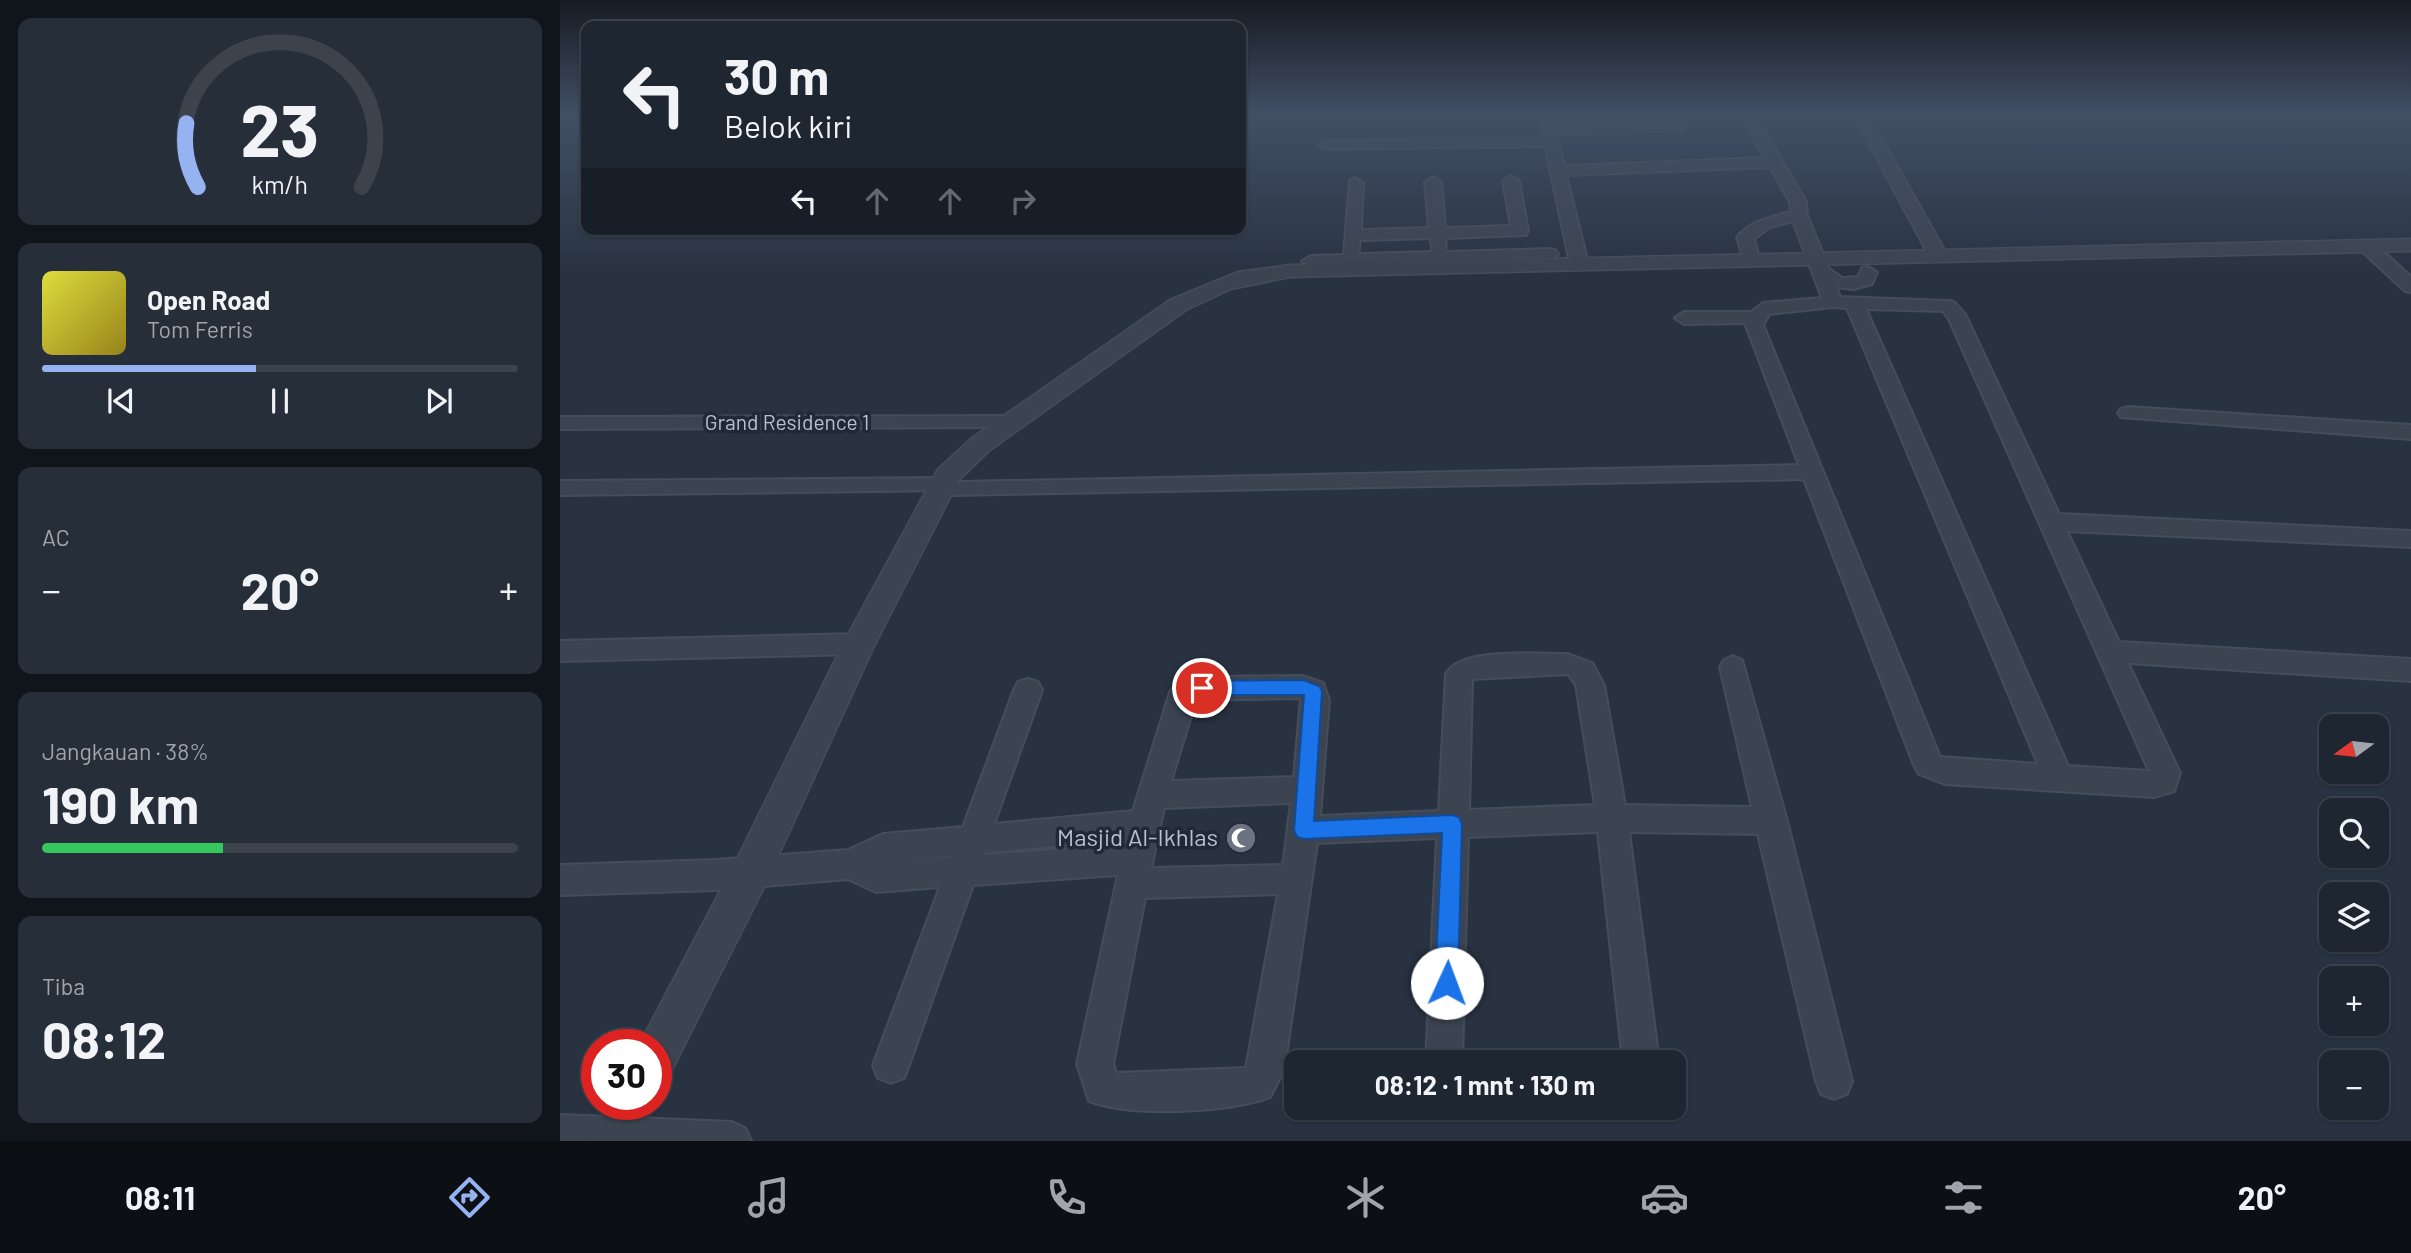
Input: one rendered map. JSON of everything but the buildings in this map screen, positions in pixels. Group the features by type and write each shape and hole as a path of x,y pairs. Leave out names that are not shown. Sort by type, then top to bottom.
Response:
{"street":[{"path":"1557,168 1579,263"},
{"path":"1780,168 1798,202 1799,215 1818,265 1844,302 2059,777"},
{"path":"1890,168 1938,256"},
{"path":"1352,235 1520,231 1511,181"},
{"path":"1351,260 1355,183"},
{"path":"1433,183 1440,263"},
{"path":"1751,261 1745,237 1751,230 1799,215"},
{"path":"1311,261 1751,261 1865,265 1938,256 2411,245"},
{"path":"2367,246 2411,287"},
{"path":"670,1029 751,872 859,644 951,487 981,444 1178,305 1223,284 1290,271 1549,254"},
{"path":"1865,265 1884,302"},
{"path":"1844,302 1948,306 1958,317 2165,772 2164,782 1945,771 1929,765 1754,325 1756,317 1763,309 1844,302"},
{"path":"1684,318 1756,317"},
{"path":"2128,413 2411,432"},
{"name":"Grand Residence 1","path":"560,424 1014,422"},
{"path":"560,488 951,487 1812,472"},
{"path":"2051,522 2411,539"},
{"path":"560,651 859,644"},
{"path":"2111,652 2411,670"},
{"path":"1444,1050 1459,674 1464,668 1568,664 1578,666 1585,672 1590,685 1612,817 1640,1050"},
{"path":"1732,667 1834,1081"},
{"path":"1303,687 1313,691 1307,789 1304,830 1266,1070 1257,1084 1240,1088 1124,1093 1102,1088 1095,1064 1134,871 1180,700 1188,690 1202,688 1303,687"},
{"path":"891,1065 1028,690"},
{"path":"560,880 751,872 851,864 876,877 1149,809 1307,789"},
{"path":"1304,830 1612,817 1772,821"},
{"path":"967,853 1134,871 1296,879"},
{"path":"560,1134 620,1127 732,1141"}],"place":[{"name":"Masjid Al-Ikhlas","path":"1241,838"}],"route":[{"path":"1202,688 1303,687 1313,691 1315,700 1304,830 1452,824 1447,983"}]}
